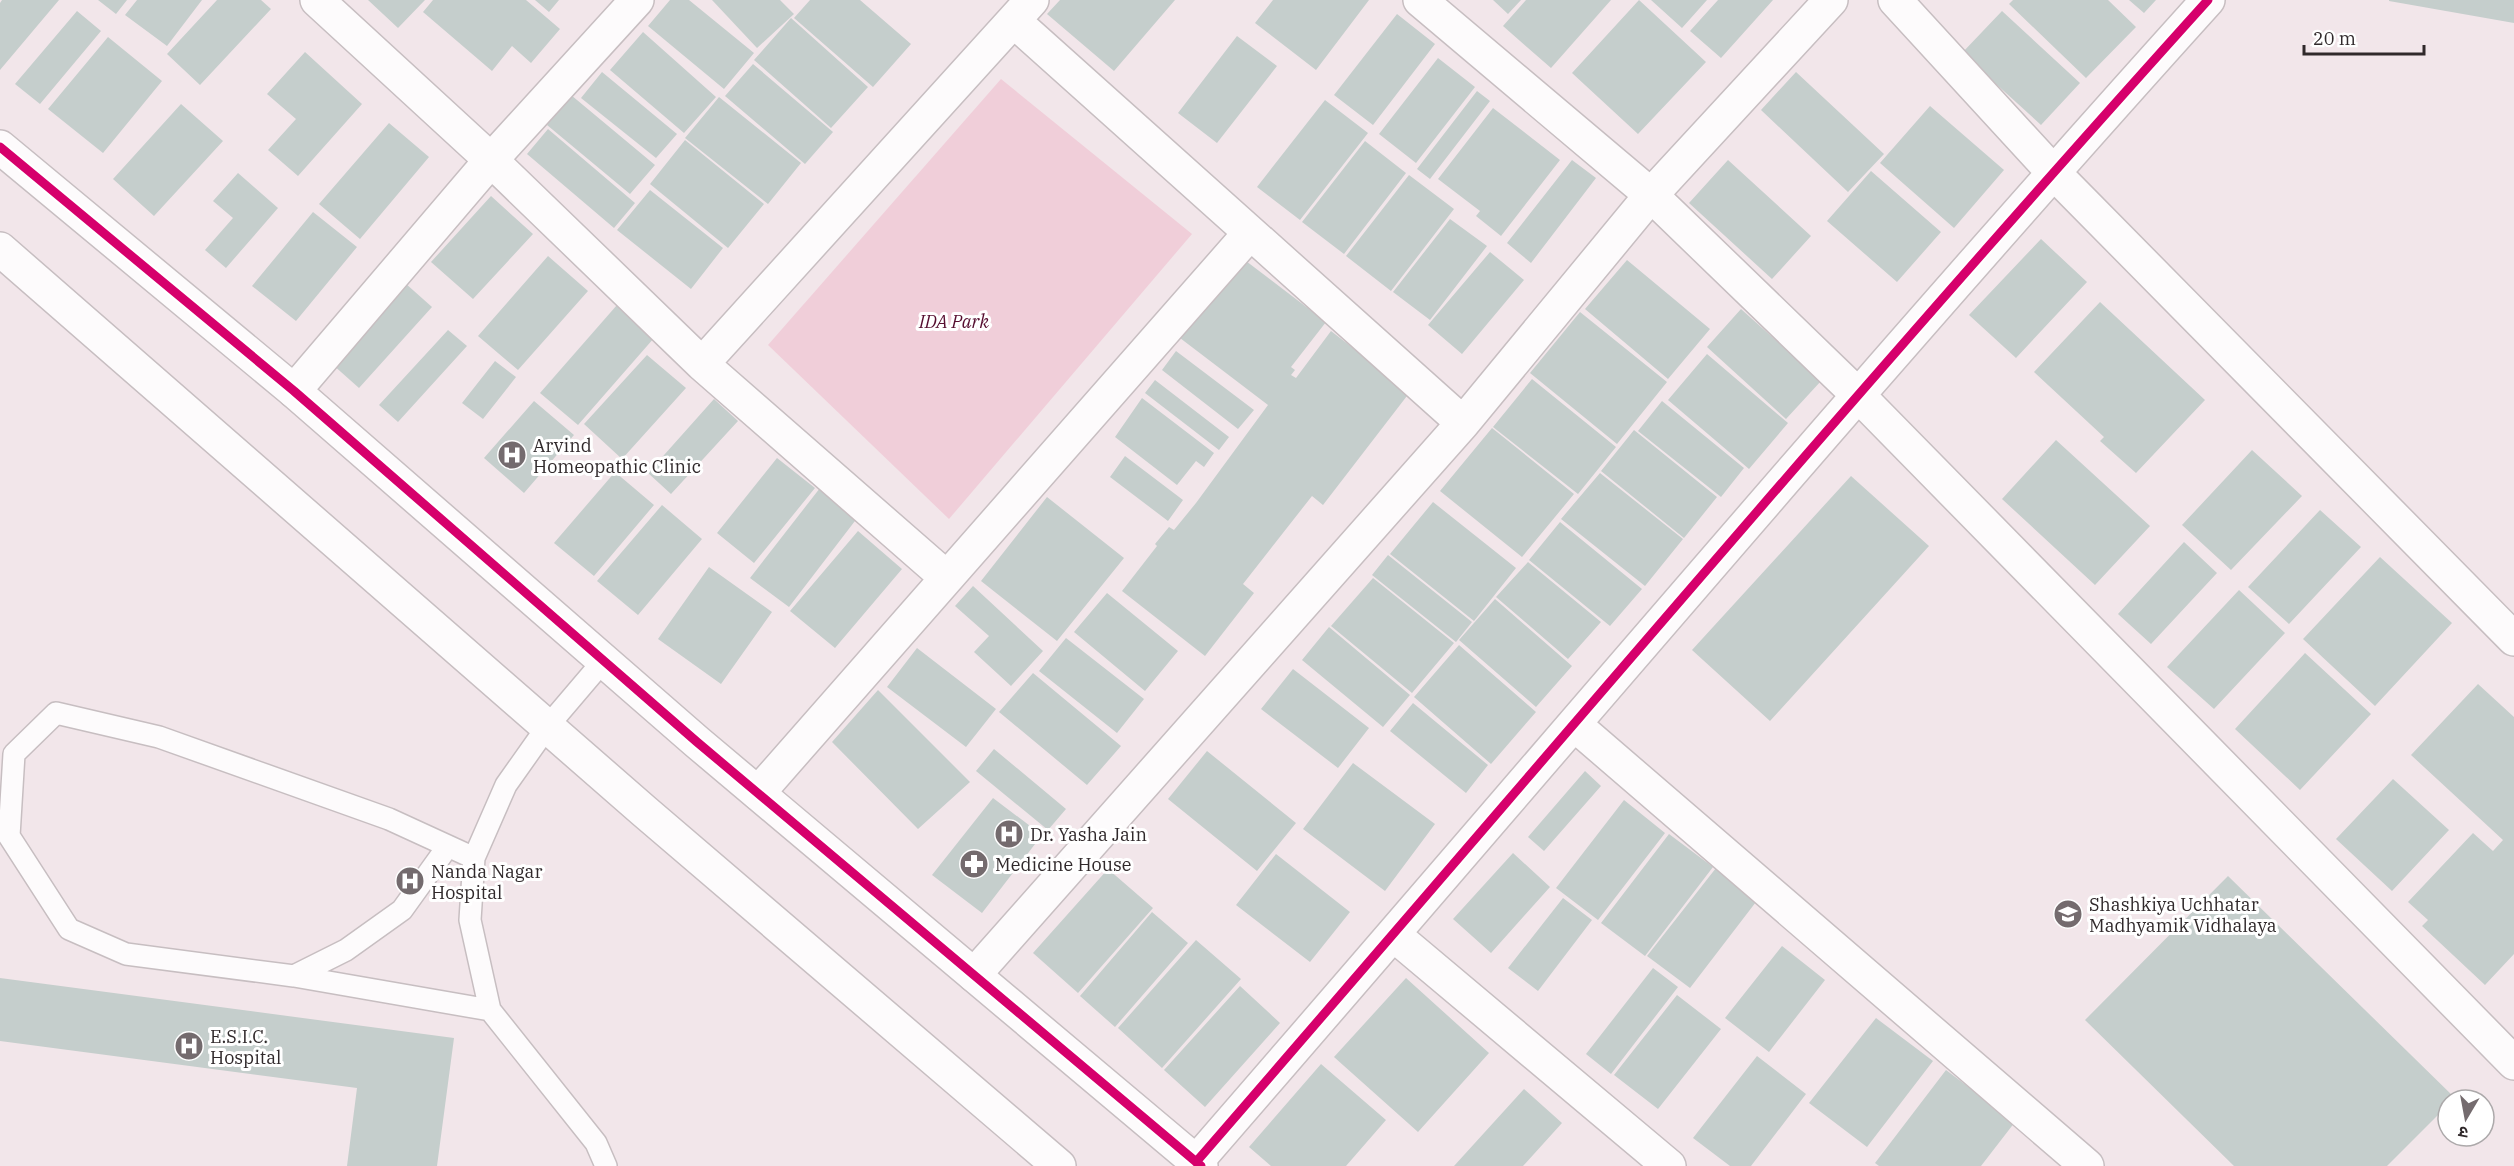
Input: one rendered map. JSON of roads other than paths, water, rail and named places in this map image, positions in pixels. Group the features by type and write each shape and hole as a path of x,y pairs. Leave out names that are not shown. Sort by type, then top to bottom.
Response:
{"street":[{"path":"317,0 491,160 702,364 946,578"},
{"path":"294,392 491,160 637,0"},
{"path":"1420,0 1651,195 1858,395 2514,1063"},
{"path":"974,975 1463,423 1651,195 1831,0"},
{"path":"1895,0 2053,172 2514,639"},
{"path":"0,147 294,392 758,793 1199,1164 1858,395 2053,172 2208,0"},
{"path":"702,364 1023,11 1250,232 1463,423"},
{"path":"758,793 1250,232"},
{"path":"0,249 547,727 1059,1166"},
{"path":"1575,725 2071,1161"},
{"path":"1394,935 1669,1166"}],"lane":[{"path":"604,660 547,727 506,785 474,858 470,920 490,1010 596,1143 606,1166"},
{"path":"474,858 389,819 159,737 56,713 14,754 9,836 69,929 126,954 294,976 490,1010"},
{"path":"294,976 346,950 402,910 448,846"}],"place":[{"name":"Arvind Homeopathic Clinic","path":"512,455"},
{"name":"Dr. Yasha Jain","path":"1009,834"},
{"name":"Medicine House","path":"974,864"},
{"name":"Nanda Nagar Hospital","path":"410,881"},
{"name":"Shashkiya Uchhatar Madhyamik Vidhalaya","path":"2068,914"},
{"name":"E.S.I.C. Hospital","path":"189,1046"}],"park label":[{"name":"IDA Park","path":"954,321"}]}
